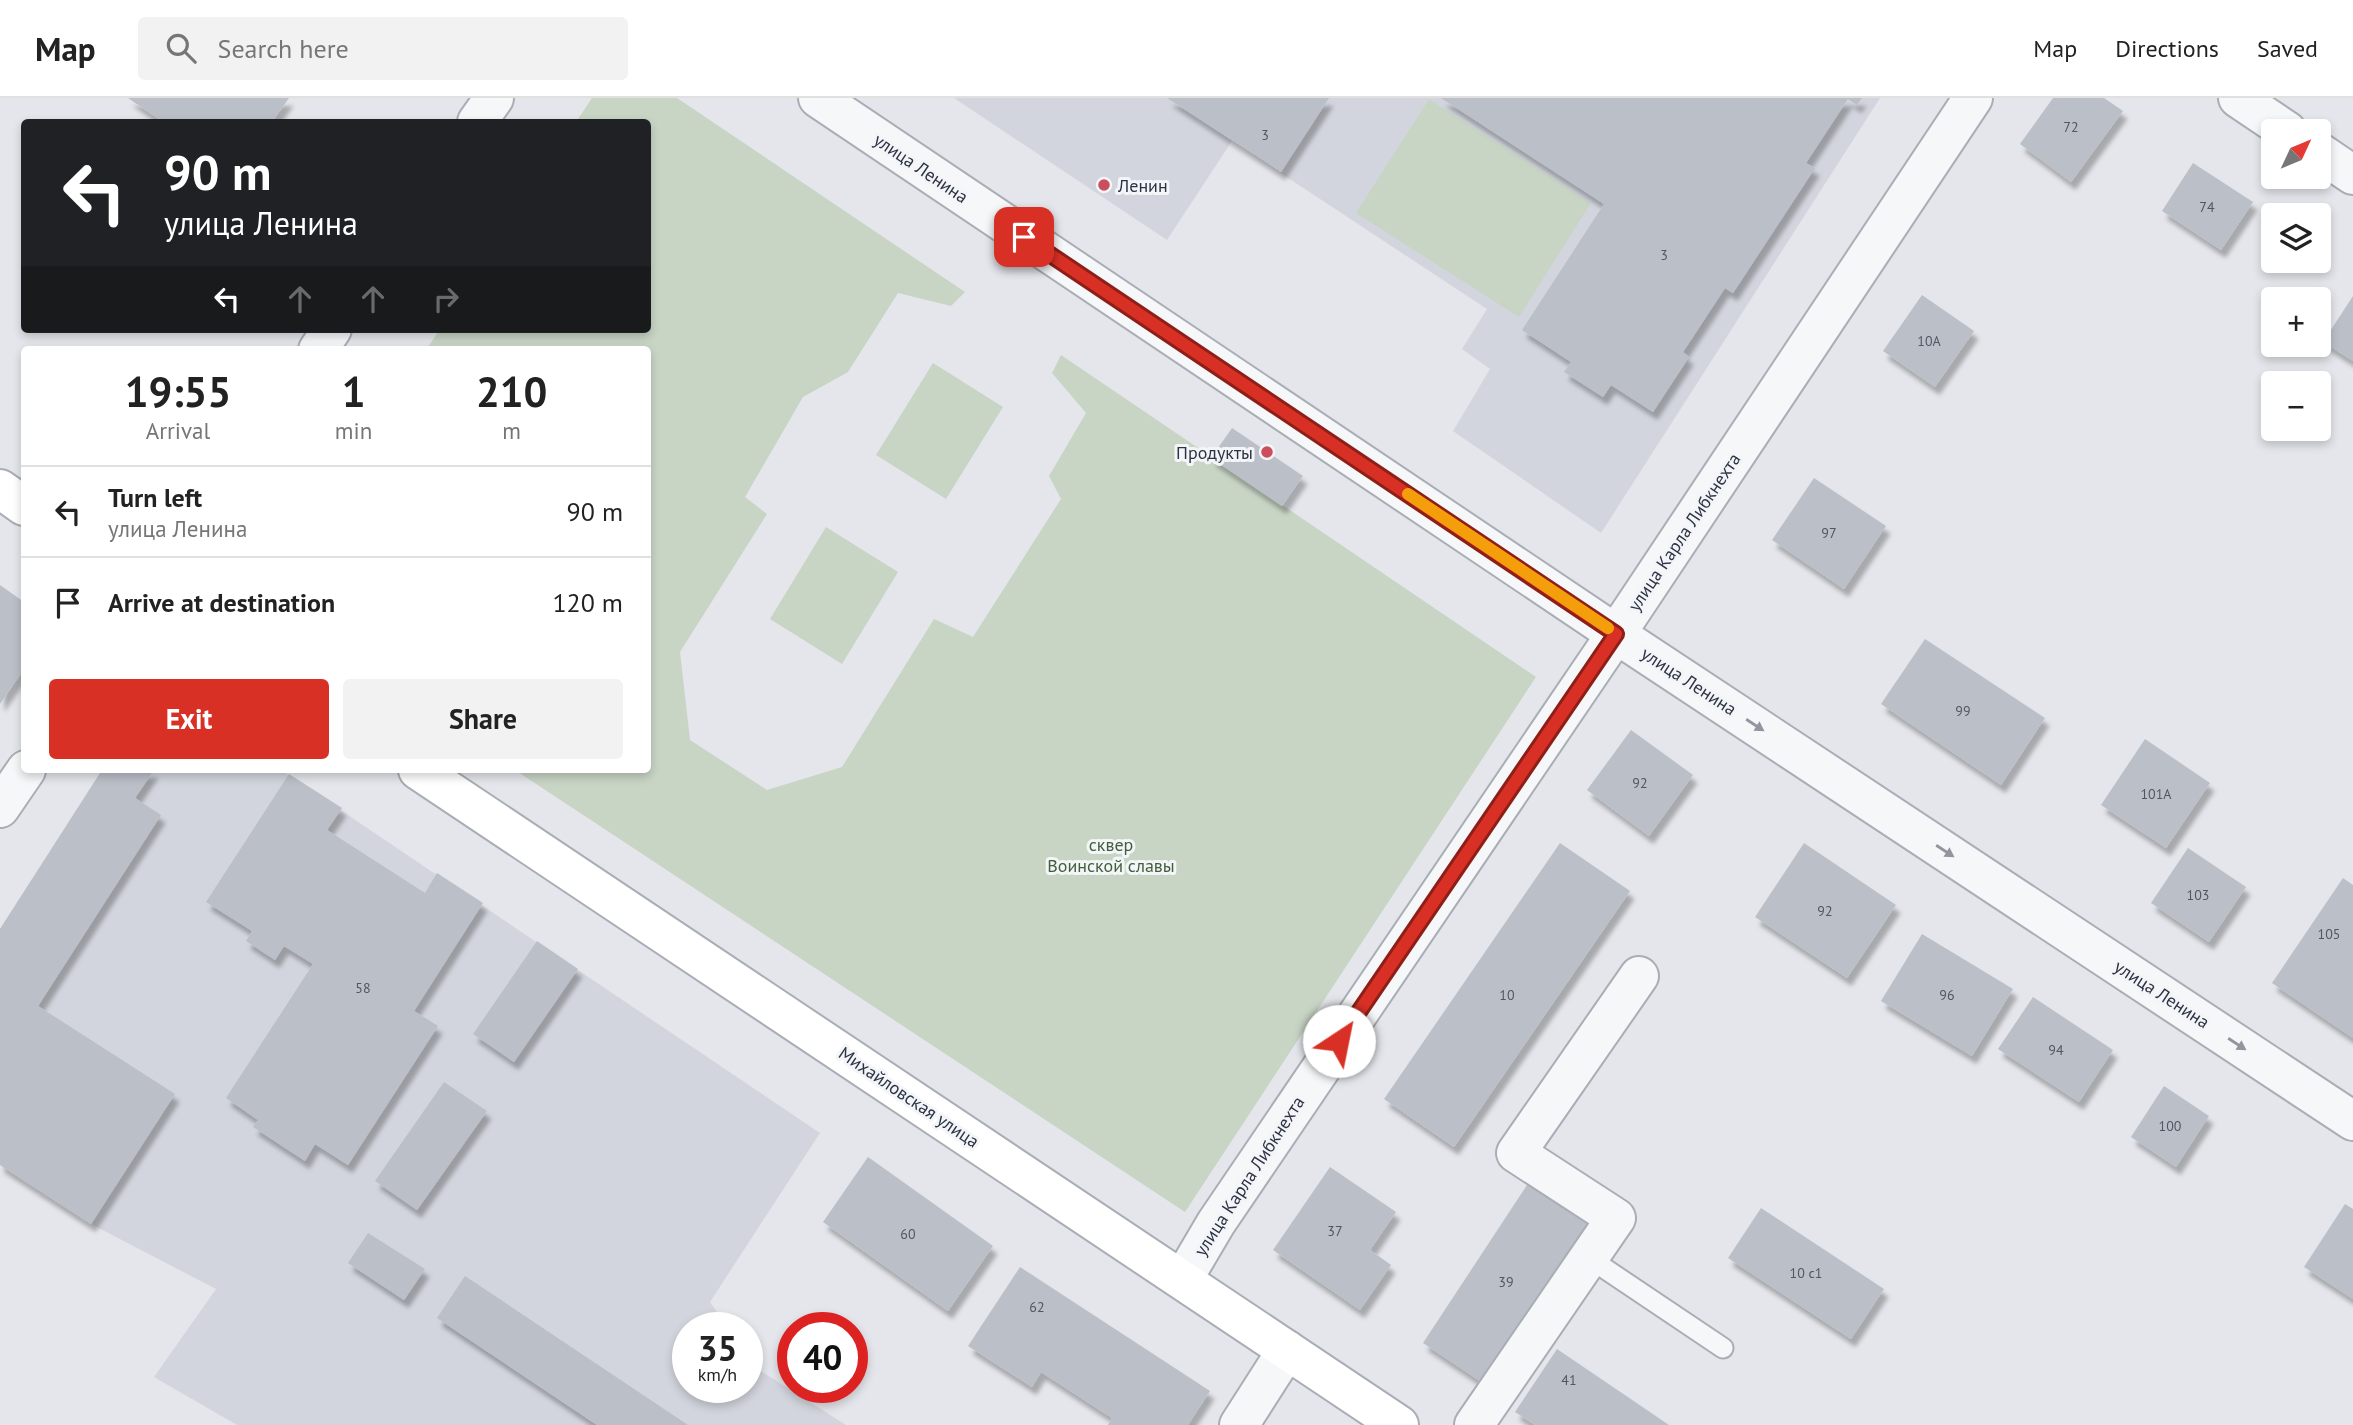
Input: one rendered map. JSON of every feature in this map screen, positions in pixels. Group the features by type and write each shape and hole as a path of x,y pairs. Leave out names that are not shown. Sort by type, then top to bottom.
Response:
{"main road":[{"path":"0,489 21,504"},
{"name":"Михайловская улица","path":"423,773 1399,1425"}],"street":[{"path":"479,119 495,98"},
{"name":"улица Ленина","path":"818,98 1616,634 2353,1121"},
{"name":"улица Карла Либкнехта","path":"1183,1279 1216,1223 1616,634 1973,98"},
{"path":"2238,98 2269,119"},
{"path":"2331,160 2353,176"},
{"path":"0,808 24,773"},
{"path":"1474,1425 1616,1218 1516,1153 1639,976"},
{"path":"1239,1425 1287,1350"}],"lane":[{"path":"1589,1258 1723,1348"}],"shaded area":[{"path":"954,98 1880,98 1601,533 1453,431 1490,369 1462,349 1487,309 1232,141 1167,240"},
{"path":"100,773 285,773 820,1133 710,1302 717,1312 672,1312 672,1403 763,1403 763,1372 777,1381 777,1403 811,1403 846,1425 237,1425 154,1377 216,1289 91,1224 0,1165 0,929"}],"green space":[{"name":"сквер Воинской славы","path":"592,98 677,98 965,292 951,306 898,293 848,372 803,397 745,497 767,514 680,652 690,740 767,790 842,767 934,619 973,637 1061,499 1049,476 1086,413 1052,373 1061,355 1536,677 1185,1212 520,773 651,773 651,346 429,346 437,333 651,333 651,119 578,119"},
{"path":"1429,99 1591,203 1519,317 1356,213"},
{"path":"933,363 1003,407 946,499 876,455"},
{"path":"826,527 898,572 842,664 770,619"}],"building":[{"path":"128,98 289,98 274,119 159,119"},
{"path":"1167,98 1329,98 1281,172"},
{"path":"1441,98 1862,98 1857,105 1848,99 1806,163 1815,168 1733,293 1725,288 1683,352 1689,357 1653,412 1611,385 1603,397 1564,372 1571,362 1522,330 1604,204"},
{"path":"2053,98 2104,98 2123,111 2071,182 2020,144"},
{"path":"2193,163 2253,202 2221,250 2162,211"},
{"path":"1922,295 1974,331 1935,387 1883,351"},
{"path":"2353,296 2353,361 2331,347 2331,330"},
{"path":"1232,428 1303,476 1282,506 1211,458"},
{"path":"1814,478 1886,526 1844,589 1772,540"},
{"path":"0,585 21,600 21,673 0,704"},
{"path":"1925,639 2045,718 2001,785 1881,704"},
{"path":"1631,730 1693,775 1649,836 1587,790"},
{"path":"2145,739 2210,783 2166,848 2101,805"},
{"path":"100,773 152,773 135,798 161,815 38,1006 175,1094 91,1224 0,1165 0,929"},
{"path":"289,774 342,808 327,830 425,893 437,873 483,903 414,1011 438,1026 348,1165 315,1144 305,1161 253,1127 258,1120 226,1098 313,964 284,946 275,960 246,941 252,931 206,902"},
{"path":"1560,843 1630,891 1454,1147 1384,1099"},
{"path":"1804,843 1896,905 1847,978 1755,917"},
{"path":"2188,848 2246,887 2209,942 2151,903"},
{"path":"2343,878 2353,885 2353,1038 2272,983"},
{"path":"1922,934 2013,989 1972,1056 1881,1001"},
{"path":"537,941 578,969 514,1062 473,1034"},
{"path":"2033,997 2113,1050 2079,1102 1998,1049"},
{"path":"444,1082 487,1111 417,1210 375,1181"},
{"path":"2164,1086 2209,1116 2176,1167 2131,1137"},
{"path":"868,1157 993,1246 948,1311 823,1222"},
{"path":"1330,1167 1396,1212 1370,1250 1391,1265 1360,1310 1273,1250"},
{"path":"1529,1182 1589,1221 1483,1383 1423,1343"},
{"path":"2345,1204 2353,1209 2353,1299 2304,1267"},
{"path":"1761,1208 1884,1289 1851,1339 1728,1258"},
{"path":"368,1233 425,1269 404,1300 348,1263"},
{"path":"1020,1267 1210,1391 1188,1425 1108,1425 1112,1418 1041,1372 1032,1387 968,1346"},
{"path":"465,1276 688,1425 597,1425 437,1318"},
{"path":"1557,1349 1669,1425 1535,1425 1515,1412"}],"slow traffic":[{"path":"1408,494 1608,628"}],"place":[{"name":"Ленин","path":"1104,185"},
{"name":"Продукты","path":"1267,452"}],"route":[{"path":"1024,237 1616,634 1339,1041"}]}
